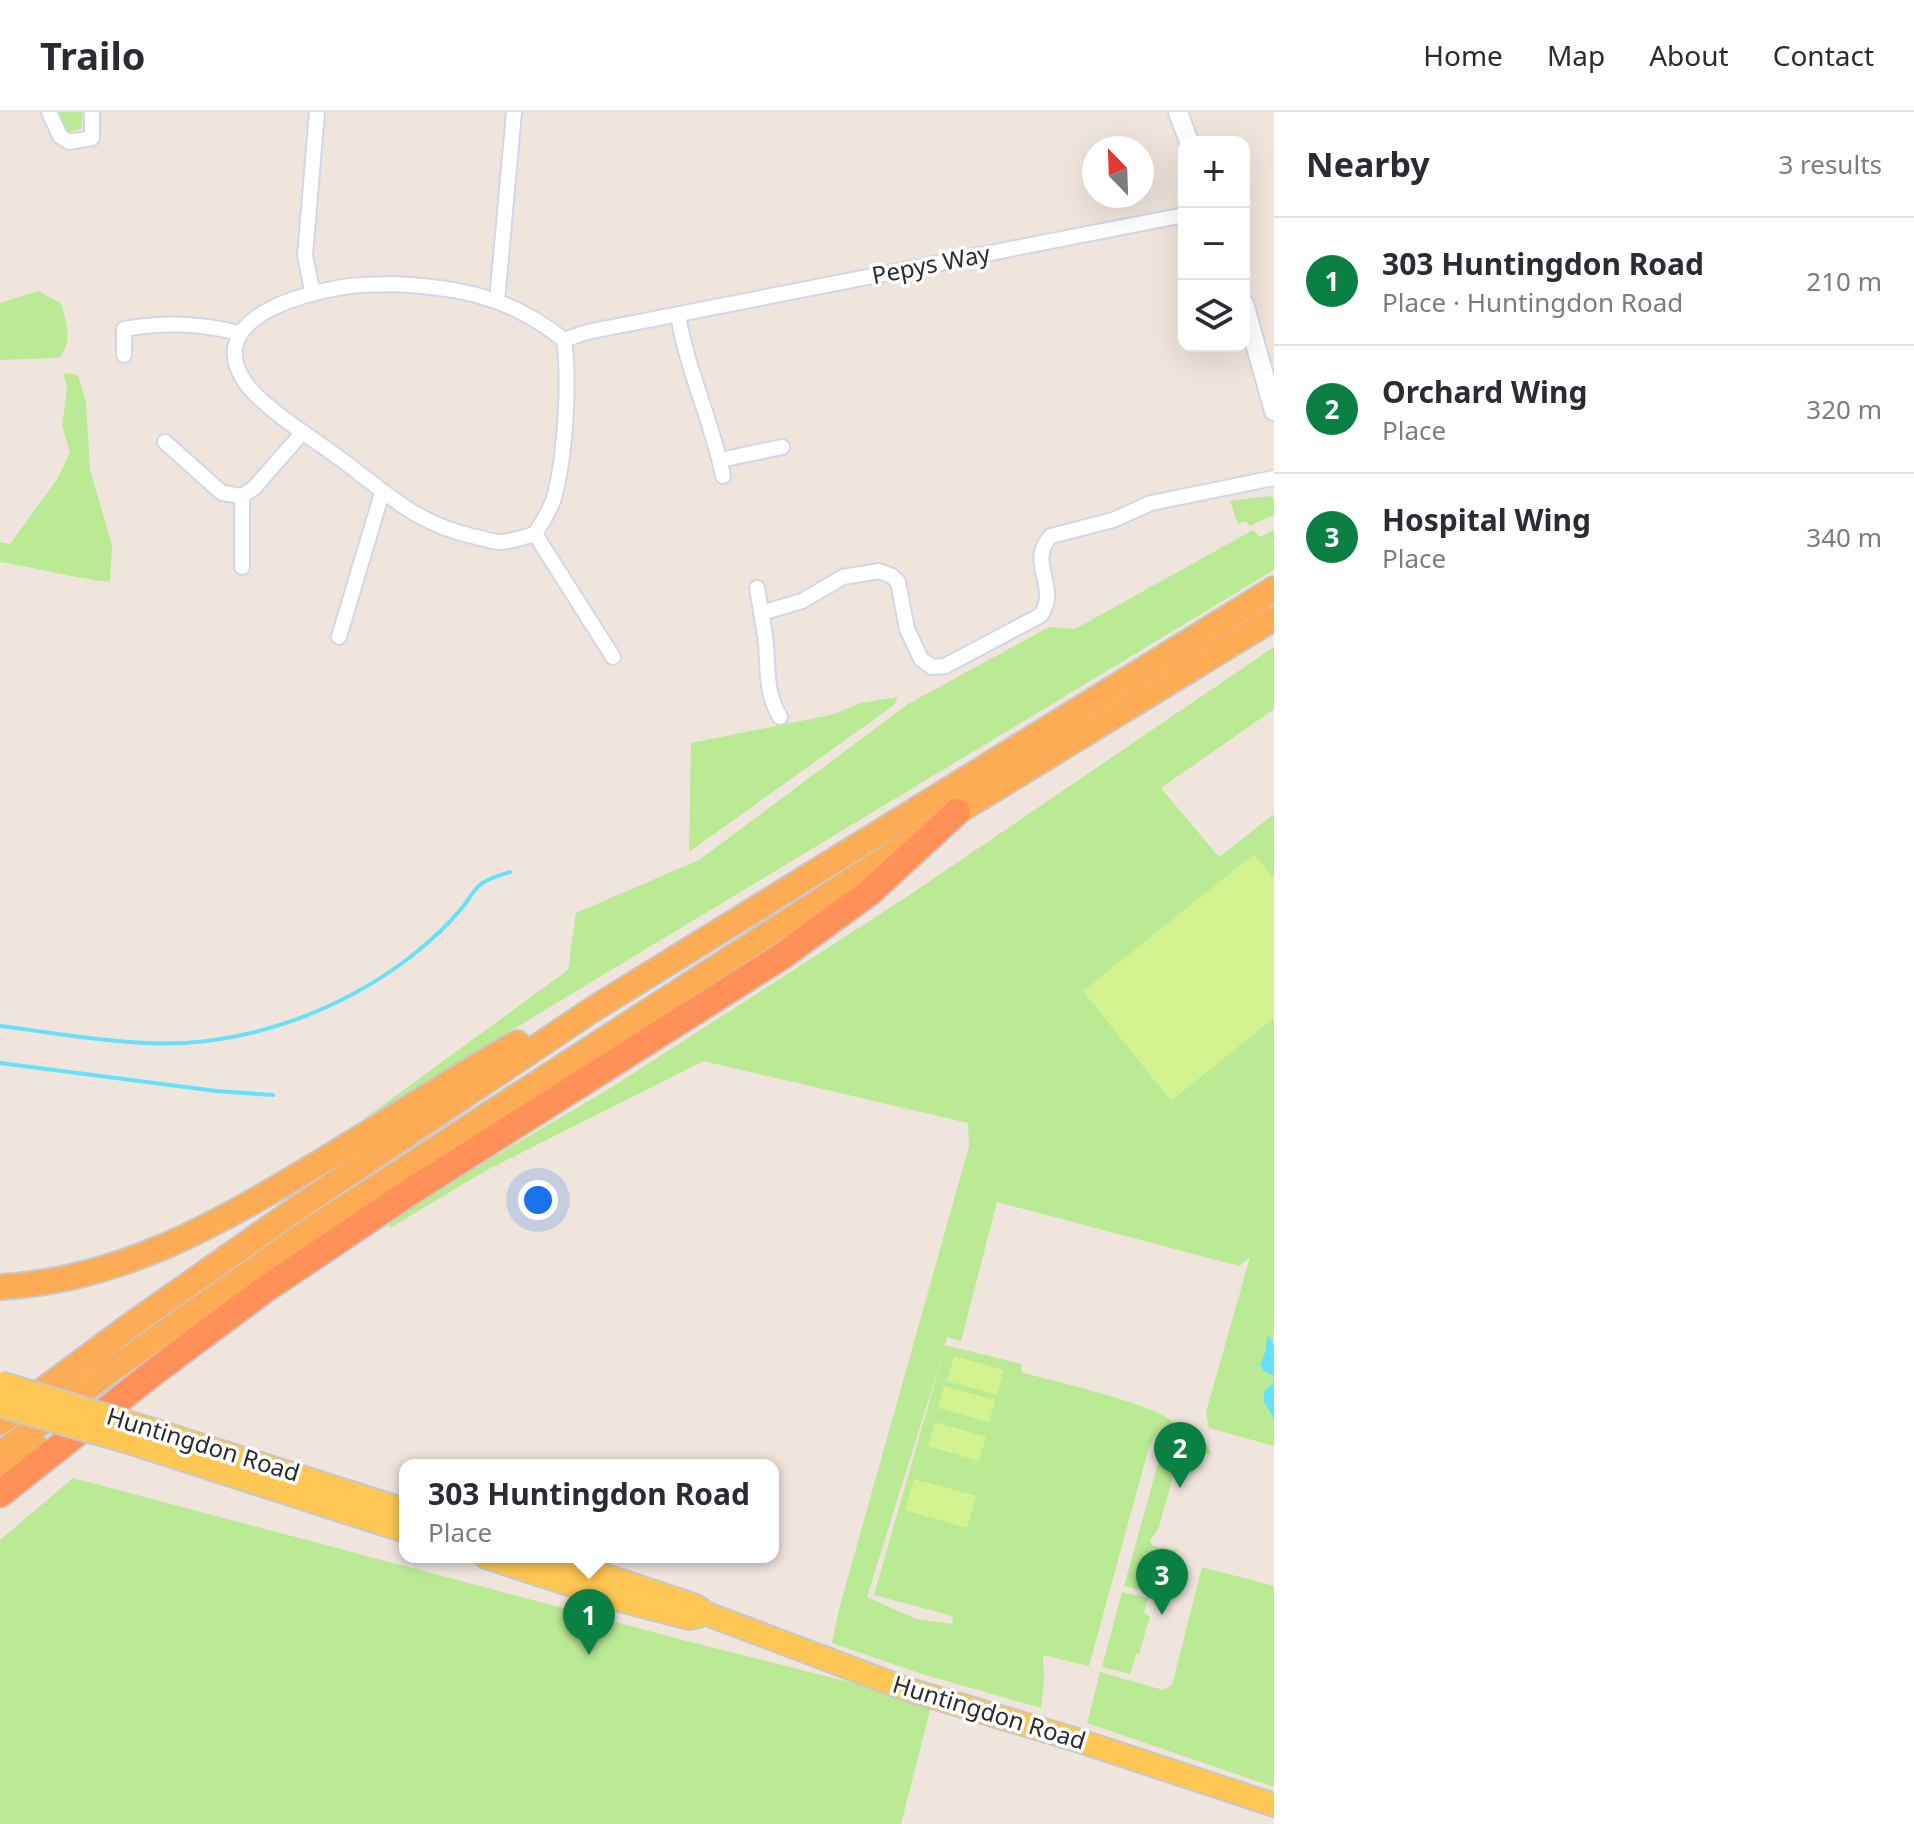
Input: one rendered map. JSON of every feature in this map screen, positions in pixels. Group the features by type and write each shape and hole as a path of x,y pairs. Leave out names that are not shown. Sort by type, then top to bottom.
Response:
{"highway":[{"path":"0,1422 270,1227 592,1010 1274,589"},
{"path":"0,1454 100,1378 310,1230 957,812 1274,618"},
{"path":"0,1494 264,1290 410,1192 782,956 870,892 957,812"},
{"path":"0,1287 91,1272 140,1258 195,1234 255,1202 524,1039 592,1010"},
{"path":"0,1476 71,1415 100,1378"}],"main road":[{"name":"Huntingdon Road","path":"0,1383 399,1529"},
{"name":"Huntingdon Road","path":"0,1405 141,1436 399,1508"},
{"name":"Huntingdon Road","path":"514,1563 575,1576 689,1618 707,1614 906,1689 1077,1740 1274,1805"},
{"name":"Huntingdon Road","path":"558,1563 575,1576"}],"street":[{"path":"49,112 60,136 69,142 92,138 92,112"},
{"path":"313,294 305,256 317,112"},
{"path":"497,301 514,112"},
{"path":"1178,112 1187,136"},
{"name":"Pepys Way","path":"564,340 587,332 1178,216"},
{"path":"346,286 431,286 497,301 539,320 564,340 568,366 561,459 552,503 535,534 500,542 455,532 420,518 303,432 244,382 237,369 235,353 239,333 259,314 313,294 346,286"},
{"path":"678,315 682,339 723,476"},
{"path":"124,355 124,329 151,324 191,324 239,333"},
{"path":"1250,325 1274,411"},
{"path":"165,442 222,493 242,496 254,488 303,432"},
{"path":"720,460 782,447"},
{"path":"761,613 813,596 843,577 879,571 898,582 907,629 921,659 932,667 945,666 1041,615 1048,604 1049,593 1041,553 1044,543 1051,536 1113,520 1151,503 1274,478"},
{"path":"339,637 382,493"},
{"path":"242,496 242,567"},
{"path":"535,534 613,657"},
{"path":"757,588 767,680 773,706 780,717"}],"green space":[{"path":"56,112 83,112 81,129 65,133"},
{"path":"38,291 61,303 68,331 64,351 59,358 0,360 0,303"},
{"path":"63,373 78,375 86,402 90,470 112,545 110,582 0,562 0,542 10,544 58,478 70,452 62,426 67,387"},
{"path":"1274,498 1274,515 1250,526 1246,521 1238,524 1230,501"},
{"path":"1253,530 1260,537 1274,530 1274,570 361,1121 568,970 576,913 699,860 908,704 1049,627 1075,629"},
{"path":"1274,647 1274,709 1161,788 1219,857 1274,814 1274,1446 1209,1428 1206,1412 1250,1257 1239,1266 997,1202 961,1341 947,1337 945,1345 1022,1364 1021,1372 1127,1401 1165,1416 1175,1424 1159,1430 1149,1447 1089,1666 1043,1655 1041,1708 922,1674 832,1643 969,1146 968,1123 703,1061 483,1172 390,1228 386,1220 609,1089 905,898","holes":["944,1350 874,1595 952,1616 953,1624 916,1619 867,1597"]},
{"path":"898,697 894,705 689,852 691,743 835,714 860,703"},
{"path":"1254,854 1274,879 1274,1018 1171,1101 1083,991"},
{"path":"954,1356 1004,1370 997,1395 947,1381"},
{"path":"944,1386 995,1400 989,1422 938,1408"},
{"path":"935,1422 986,1437 979,1461 928,1446"},
{"path":"1185,1435 1205,1443 1211,1455 1173,1446 1170,1459 1177,1462 1159,1527 1150,1541 1153,1546 1177,1550 1164,1596 1124,1586 1162,1449 1173,1437"},
{"path":"73,1478 932,1703 901,1824 0,1824 0,1540"},
{"path":"914,1479 976,1496 967,1528 905,1510"},
{"path":"1202,1567 1274,1586 1274,1787 1087,1723 1100,1672 1163,1690 1172,1685"},
{"path":"1122,1592 1148,1598 1144,1613 1150,1616 1130,1674 1102,1667"}],"water":[{"path":"1267,1336 1274,1346 1274,1376 1260,1365"},
{"path":"1274,1382 1274,1419 1264,1402 1264,1392"}],"waterway":[{"path":"0,1026 109,1040 181,1043 216,1040 285,1023 350,996 380,978 437,934 481,884 510,872"},
{"path":"0,1063 216,1091 273,1095"}],"place":[{"name":"Orchard Wing","path":"1180,1488"},
{"name":"Hospital Wing","path":"1162,1615"},
{"name":"303 Huntingdon Road","path":"589,1655"}]}
